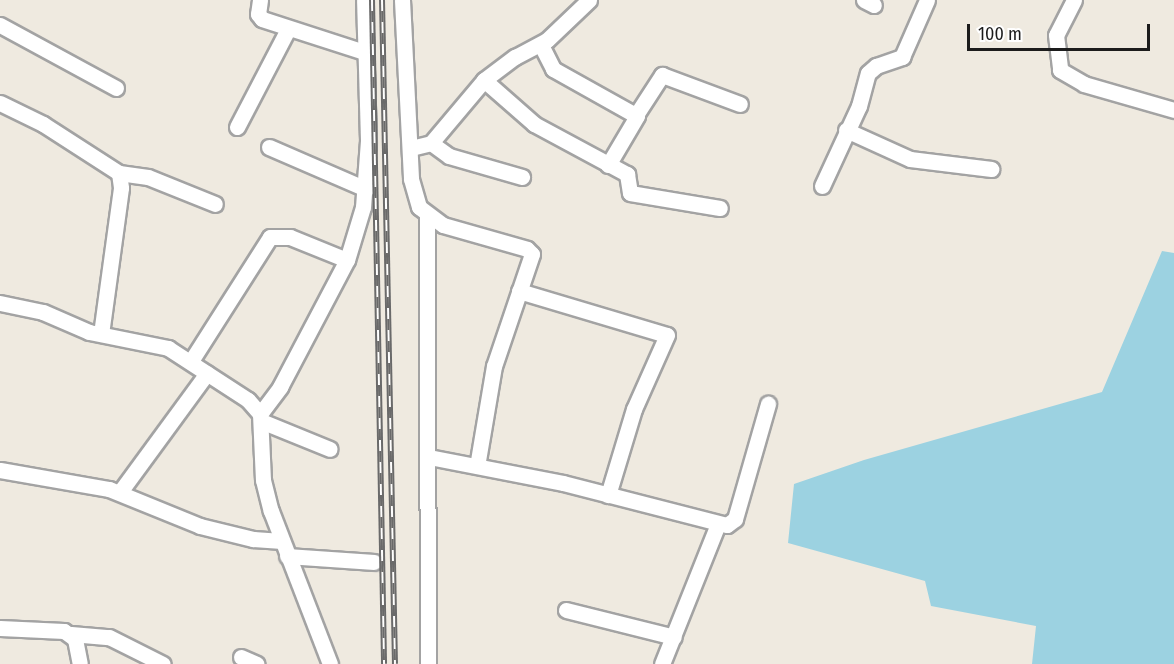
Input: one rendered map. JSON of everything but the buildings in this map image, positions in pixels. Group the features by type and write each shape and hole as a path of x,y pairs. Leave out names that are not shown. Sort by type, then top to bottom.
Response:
{"street":[{"path":"260,0 259,18 363,52"},
{"path":"330,664 284,549 263,480 261,418 280,387 347,260 366,189 363,0"},
{"path":"402,0 414,195 428,216 428,664"},
{"path":"411,148 432,143 484,80 515,57 541,45 589,0"},
{"path":"822,186 859,106 868,73 876,66 902,57 927,0"},
{"path":"1074,0 1056,35 1060,70 1088,86 1124,92 1174,110"},
{"path":"0,25 116,88"},
{"path":"237,127 288,29"},
{"path":"541,45 554,69 636,115"},
{"path":"608,165 637,121 636,115 662,75 740,104"},
{"path":"484,80 534,124 628,175 630,193 720,208"},
{"path":"0,103 43,124 118,173 147,177 215,204"},
{"path":"846,130 910,159 991,169"},
{"path":"432,143 449,156 522,177"},
{"path":"269,147 366,189"},
{"path":"101,334 122,188 118,173"},
{"path":"428,216 530,251 532,257 494,366 477,466"},
{"path":"191,361 270,237 290,237 347,260"},
{"path":"519,291 667,335 634,409 608,495"},
{"path":"0,303 43,312 101,334 168,348 248,400 261,418 330,449"},
{"path":"120,492 207,373"},
{"path":"429,457 608,495 718,524 731,524 735,519 768,404"},
{"path":"0,470 120,492 200,526 284,549 374,562"},
{"path":"662,664 718,524"},
{"path":"566,610 674,637"},
{"path":"0,628 52,629 71,634 109,637 163,664"},
{"path":"71,634 78,645 80,664"},
{"path":"241,657 258,664"}],"water":[{"path":"1162,251 1174,253 1174,664 1032,664 1036,626 931,606 925,581 788,543 794,484 864,460 1102,392"}],"railway":[{"path":"372,0 384,664"},
{"path":"382,0 395,664"}]}
